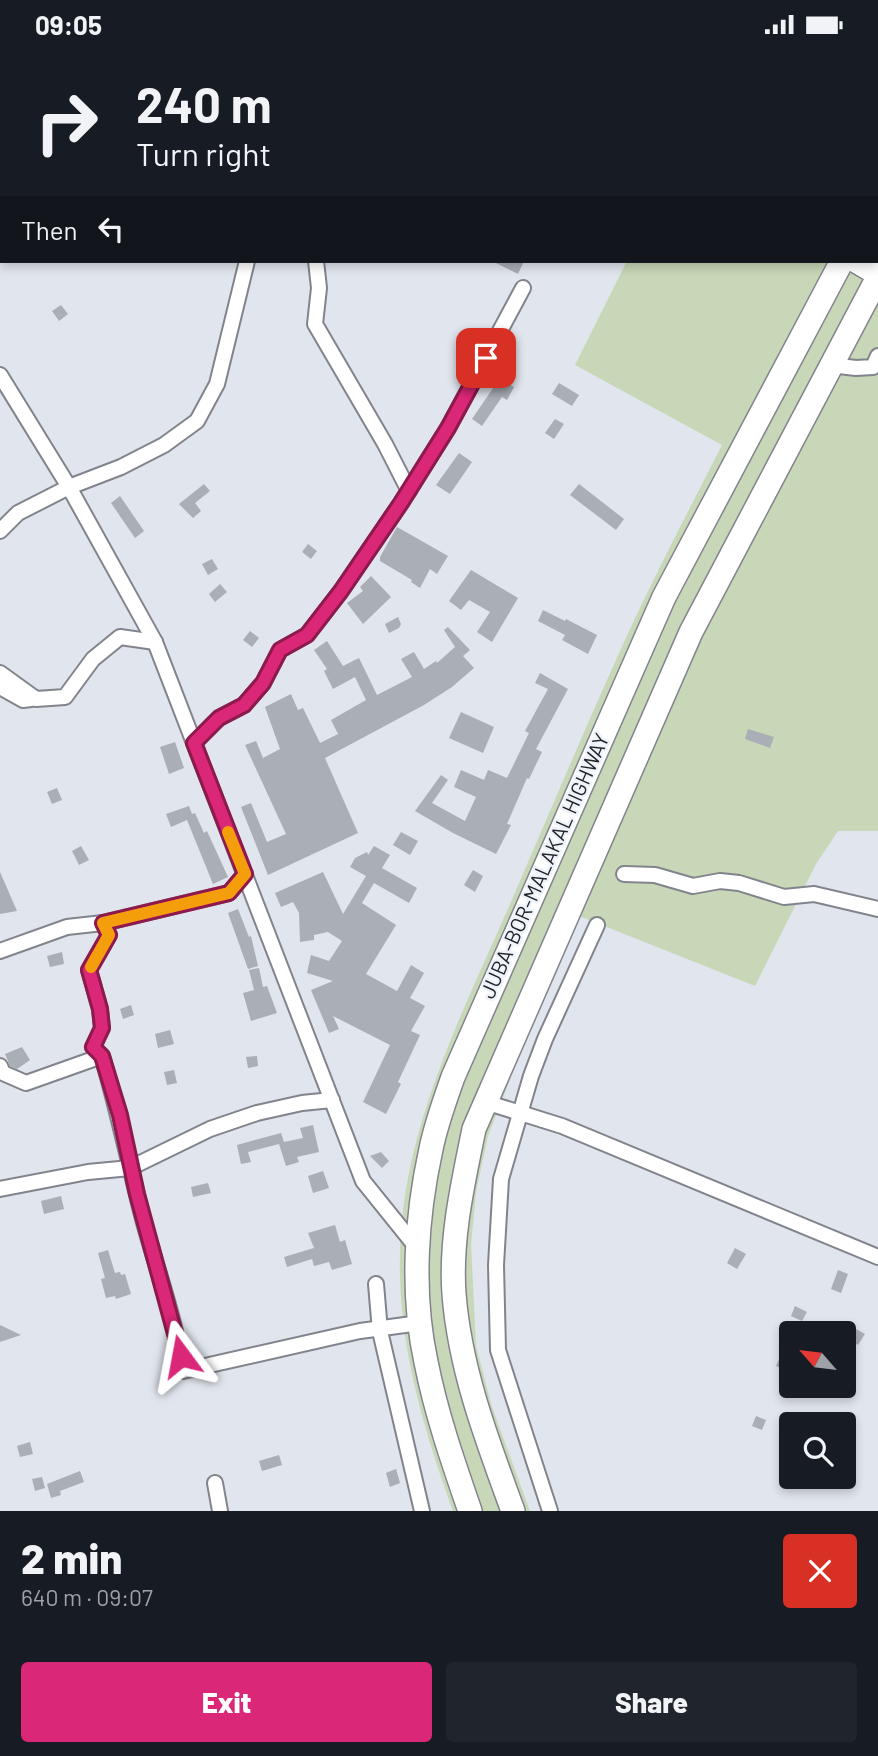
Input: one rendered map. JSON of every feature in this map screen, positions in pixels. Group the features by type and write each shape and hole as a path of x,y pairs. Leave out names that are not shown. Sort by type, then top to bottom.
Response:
{"highway":[{"name":"JUBA-BOR-MALAKAL HIGHWAY","path":"470,1511 446,1442 426,1361 420,1323 417,1248 431,1147 453,1077 664,597 841,263"},
{"path":"859,263 878,275"},
{"name":"JUBA-BOR-MALAKAL HIGHWAY","path":"513,1511 481,1424 466,1369 454,1294 454,1245 474,1129 691,632 878,275"}],"street":[{"path":"0,531 18,513 164,445 197,421 217,384 247,263"},
{"path":"316,263 319,288 315,324 409,491"},
{"path":"194,743 219,718 244,705 263,683 280,650 307,635 341,591 448,428 523,288"},
{"path":"830,365 873,367 878,356"},
{"path":"0,375 69,487 155,642 363,1181 417,1248"},
{"path":"0,687 23,700 65,697 93,659 120,637 155,642"},
{"path":"0,673 36,699"},
{"path":"624,873 655,875 693,886 720,881 739,883 784,897 814,894 878,909"},
{"path":"0,951 67,927 103,923 229,893 245,874"},
{"path":"103,923 109,935 89,970 100,1009 102,1028 93,1047 102,1056 120,1115 130,1167 178,1340 183,1371 360,1331 420,1323"},
{"path":"550,1511 498,1350 496,1265 501,1179 545,1039 597,925"},
{"path":"0,1066 3,1073 26,1083 102,1056"},
{"path":"0,1189 130,1167 210,1129 257,1113 302,1103 332,1100"},
{"path":"485,1102 562,1126 878,1257"},
{"path":"376,1285 380,1331 422,1511"},
{"path":"215,1483 220,1511"}],"green space":[{"path":"626,263 878,263 878,831 838,831 816,864 755,986 579,916 531,1025 488,1136 476,1192 471,1244 476,1346 492,1407 530,1511 453,1511 420,1408 402,1304 401,1232 415,1146 427,1104 458,1022 585,731 641,606 722,445 575,365"}],"building":[{"path":"496,263 523,263 518,274"},
{"path":"61,305 68,314 59,321 52,311"},
{"path":"500,378 514,387 507,400 502,397 482,426 472,419"},
{"path":"559,383 579,395 572,406 552,394"},
{"path":"555,419 564,424 554,439 545,433"},
{"path":"459,453 472,462 450,494 436,485"},
{"path":"204,484 210,491 195,503 201,511 193,518 179,504"},
{"path":"579,484 624,519 616,530 570,495"},
{"path":"120,496 144,531 135,538 111,503"},
{"path":"397,527 448,556 437,574 430,569 420,588 411,582 412,580 380,561"},
{"path":"308,544 317,551 311,559 302,552"},
{"path":"212,559 218,569 208,575 202,564"},
{"path":"471,570 518,598 492,642 477,632 490,612 469,600 461,610 449,601"},
{"path":"371,576 391,597 363,624 347,603 363,591 360,587"},
{"path":"220,584 227,592 215,602 209,594"},
{"path":"543,610 597,635 588,654 562,640 565,635 538,621"},
{"path":"398,617 401,624 399,628 389,633 385,624"},
{"path":"448,627 470,650 463,656 474,668 452,687 424,705 325,758 358,833 268,875 241,807 251,803 267,842 286,834 245,745 256,741 263,758 280,749 265,707 291,694 298,710 303,708 320,743 338,734 331,720 366,700 355,677 333,689 324,671 327,669 314,650 327,641 343,666 359,658 377,695 412,677 401,659 414,652 424,669 436,661 437,663 455,647 444,630"},
{"path":"250,631 259,638 252,647 243,640"},
{"path":"540,673 568,689 536,749 542,752 529,779 527,778 507,824 511,825 496,854 415,811 441,775 448,780 432,803 465,821 476,797 454,787 461,770 484,780 488,770 507,778 529,733 525,731 548,689 535,683"},
{"path":"461,712 494,727 483,753 449,738"},
{"path":"748,729 774,737 770,748 745,739"},
{"path":"175,742 184,768 169,774 160,747"},
{"path":"57,788 62,800 52,804 47,792"},
{"path":"189,806 204,833 207,831 228,877 213,884 187,820 171,827 166,814"},
{"path":"401,832 418,841 410,855 393,845"},
{"path":"81,846 89,860 79,865 72,851"},
{"path":"374,846 390,855 382,868 417,888 409,903 374,883 362,903 396,925 366,974 397,991 411,965 424,973 410,998 425,1006 411,1031 420,1035 386,1114 363,1102 390,1045 333,1016 339,1029 329,1033 311,990 333,981 307,973 311,955 329,961 342,941 328,932 314,935 314,940 300,942 299,913 293,902 281,907 275,893 323,872 343,914 366,876 350,867 355,858 367,852 368,855"},
{"path":"473,870 483,876 475,892 464,885"},
{"path":"0,872 17,911 0,914"},
{"path":"238,909 249,937 251,936 258,966 248,969 228,913"},
{"path":"62,952 64,964 50,967 47,956"},
{"path":"259,968 263,987 267,986 277,1013 251,1021 243,993 254,990 249,970"},
{"path":"131,1005 134,1015 123,1019 120,1009"},
{"path":"170,1030 174,1044 158,1048 155,1034"},
{"path":"22,1047 30,1060 17,1069 10,1066 5,1054"},
{"path":"257,1056 258,1066 248,1068 246,1057"},
{"path":"174,1070 177,1083 167,1085 164,1072"},
{"path":"313,1125 319,1152 297,1157 299,1162 286,1166 279,1144 248,1152 251,1162 241,1164 237,1145 281,1133 284,1142 303,1138 300,1128"},
{"path":"381,1152 389,1161 382,1168 370,1156"},
{"path":"323,1171 329,1188 313,1193 308,1176"},
{"path":"208,1183 211,1193 193,1197 191,1187"},
{"path":"61,1196 64,1209 44,1214 41,1201"},
{"path":"335,1225 340,1242 345,1240 352,1264 332,1270 329,1262 314,1266 312,1259 287,1267 284,1257 314,1248 308,1233"},
{"path":"735,1248 746,1254 737,1269 727,1263"},
{"path":"108,1250 115,1273 125,1274 131,1294 116,1299 115,1296 106,1298 101,1279 105,1278 98,1253"},
{"path":"838,1270 848,1274 841,1293 831,1289"},
{"path":"795,1306 807,1312 802,1321 791,1316"},
{"path":"0,1325 21,1335 0,1342"},
{"path":"856,1329 865,1334 858,1345 856,1344"},
{"path":"756,1416 766,1420 762,1430 752,1426"},
{"path":"30,1442 33,1454 20,1457 17,1446"},
{"path":"279,1455 282,1465 262,1471 259,1461"},
{"path":"396,1469 400,1483 390,1487 386,1473"},
{"path":"80,1471 84,1482 60,1491 61,1495 51,1498 47,1484"},
{"path":"42,1477 45,1488 35,1491 32,1479"}],"slow traffic":[{"path":"91,967 109,935 103,923 229,893 245,874 228,832"}],"route":[{"path":"181,1356 130,1167 120,1115 102,1056 93,1047 102,1028 100,1009 89,970 109,935 103,923 229,893 245,874 194,743 219,718 244,705 263,683 280,650 307,635 341,591 448,428 486,358"}]}
